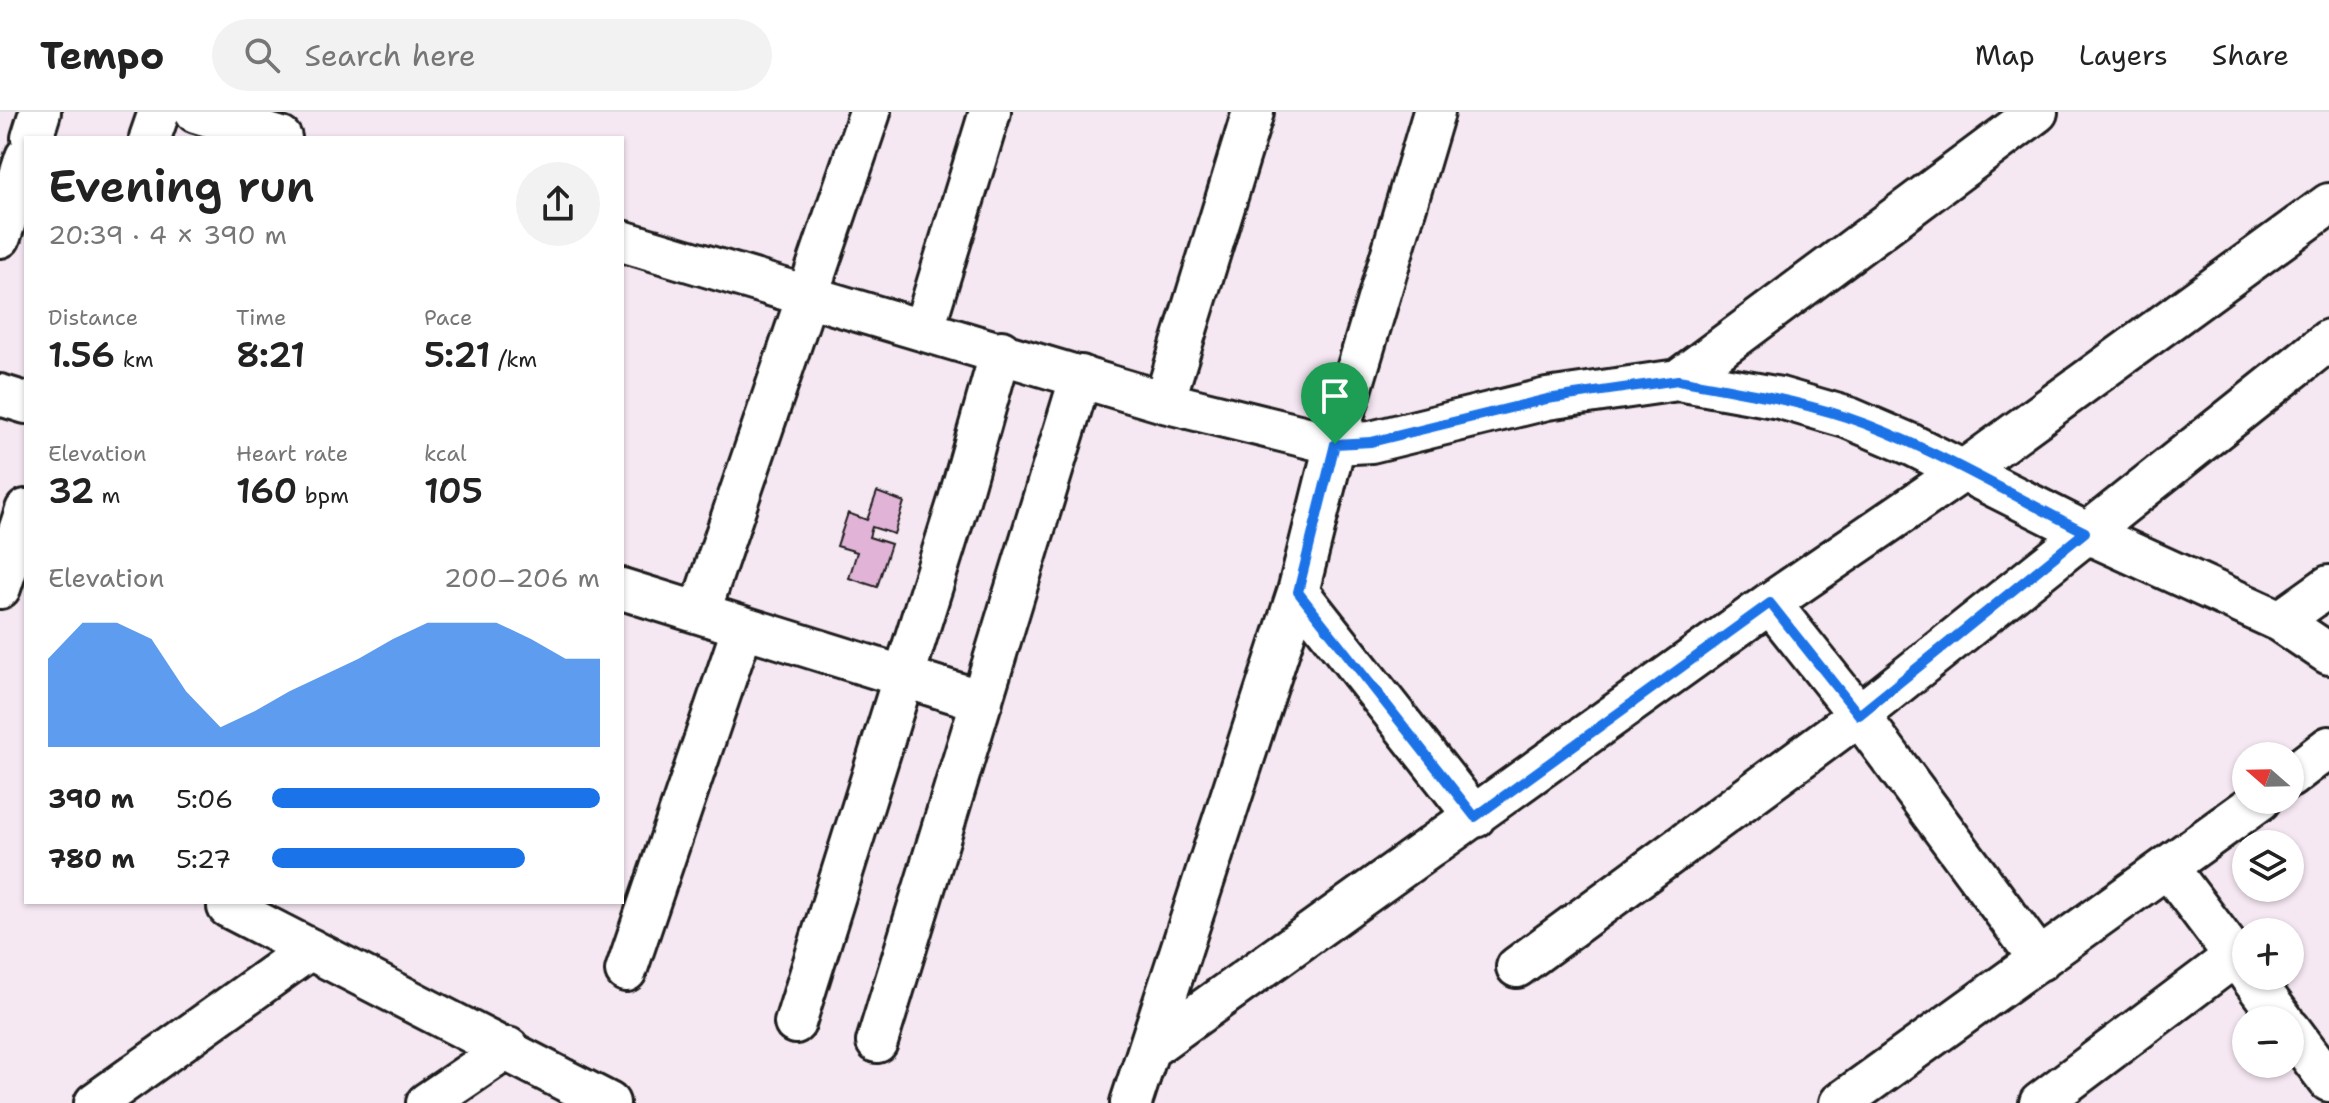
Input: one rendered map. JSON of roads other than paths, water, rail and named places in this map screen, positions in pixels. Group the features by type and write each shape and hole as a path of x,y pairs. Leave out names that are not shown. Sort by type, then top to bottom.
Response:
{"street":[{"path":"33,136 40,112"},
{"path":"151,136 159,112"},
{"path":"196,112 265,130"},
{"path":"700,611 810,296 870,112"},
{"path":"924,328 990,112"},
{"path":"1164,402 1253,112"},
{"path":"1131,1103 1298,592 1335,444 1434,112"},
{"path":"1678,380 2037,112"},
{"path":"0,237 24,163"},
{"path":"1149,1049 1770,603 1963,471 2329,204"},
{"path":"624,242 924,328 1164,402 1335,444 1371,442 1547,399 1678,380 1780,398 1849,418 1963,471 2085,532 2280,621 2329,654"},
{"path":"1517,967 1859,715 2329,340"},
{"path":"795,1023 1001,351"},
{"path":"877,1042 1081,376"},
{"path":"0,395 24,402"},
{"path":"0,588 24,516"},
{"path":"2280,621 2329,586"},
{"path":"624,590 982,701"},
{"path":"1298,592 1475,817"},
{"path":"1770,603 1859,715 2040,960"},
{"path":"626,971 743,627"},
{"path":"2304,766 2329,747"},
{"path":"1840,1103 2242,814"},
{"path":"2169,869 2232,953"},
{"path":"228,907 508,1048 609,1103"},
{"path":"95,1103 310,949"},
{"path":"2040,1103 2232,975"},
{"path":"2260,990 2272,1006"},
{"path":"427,1103 508,1048"},
{"path":"2304,1048 2329,1081"}]}
